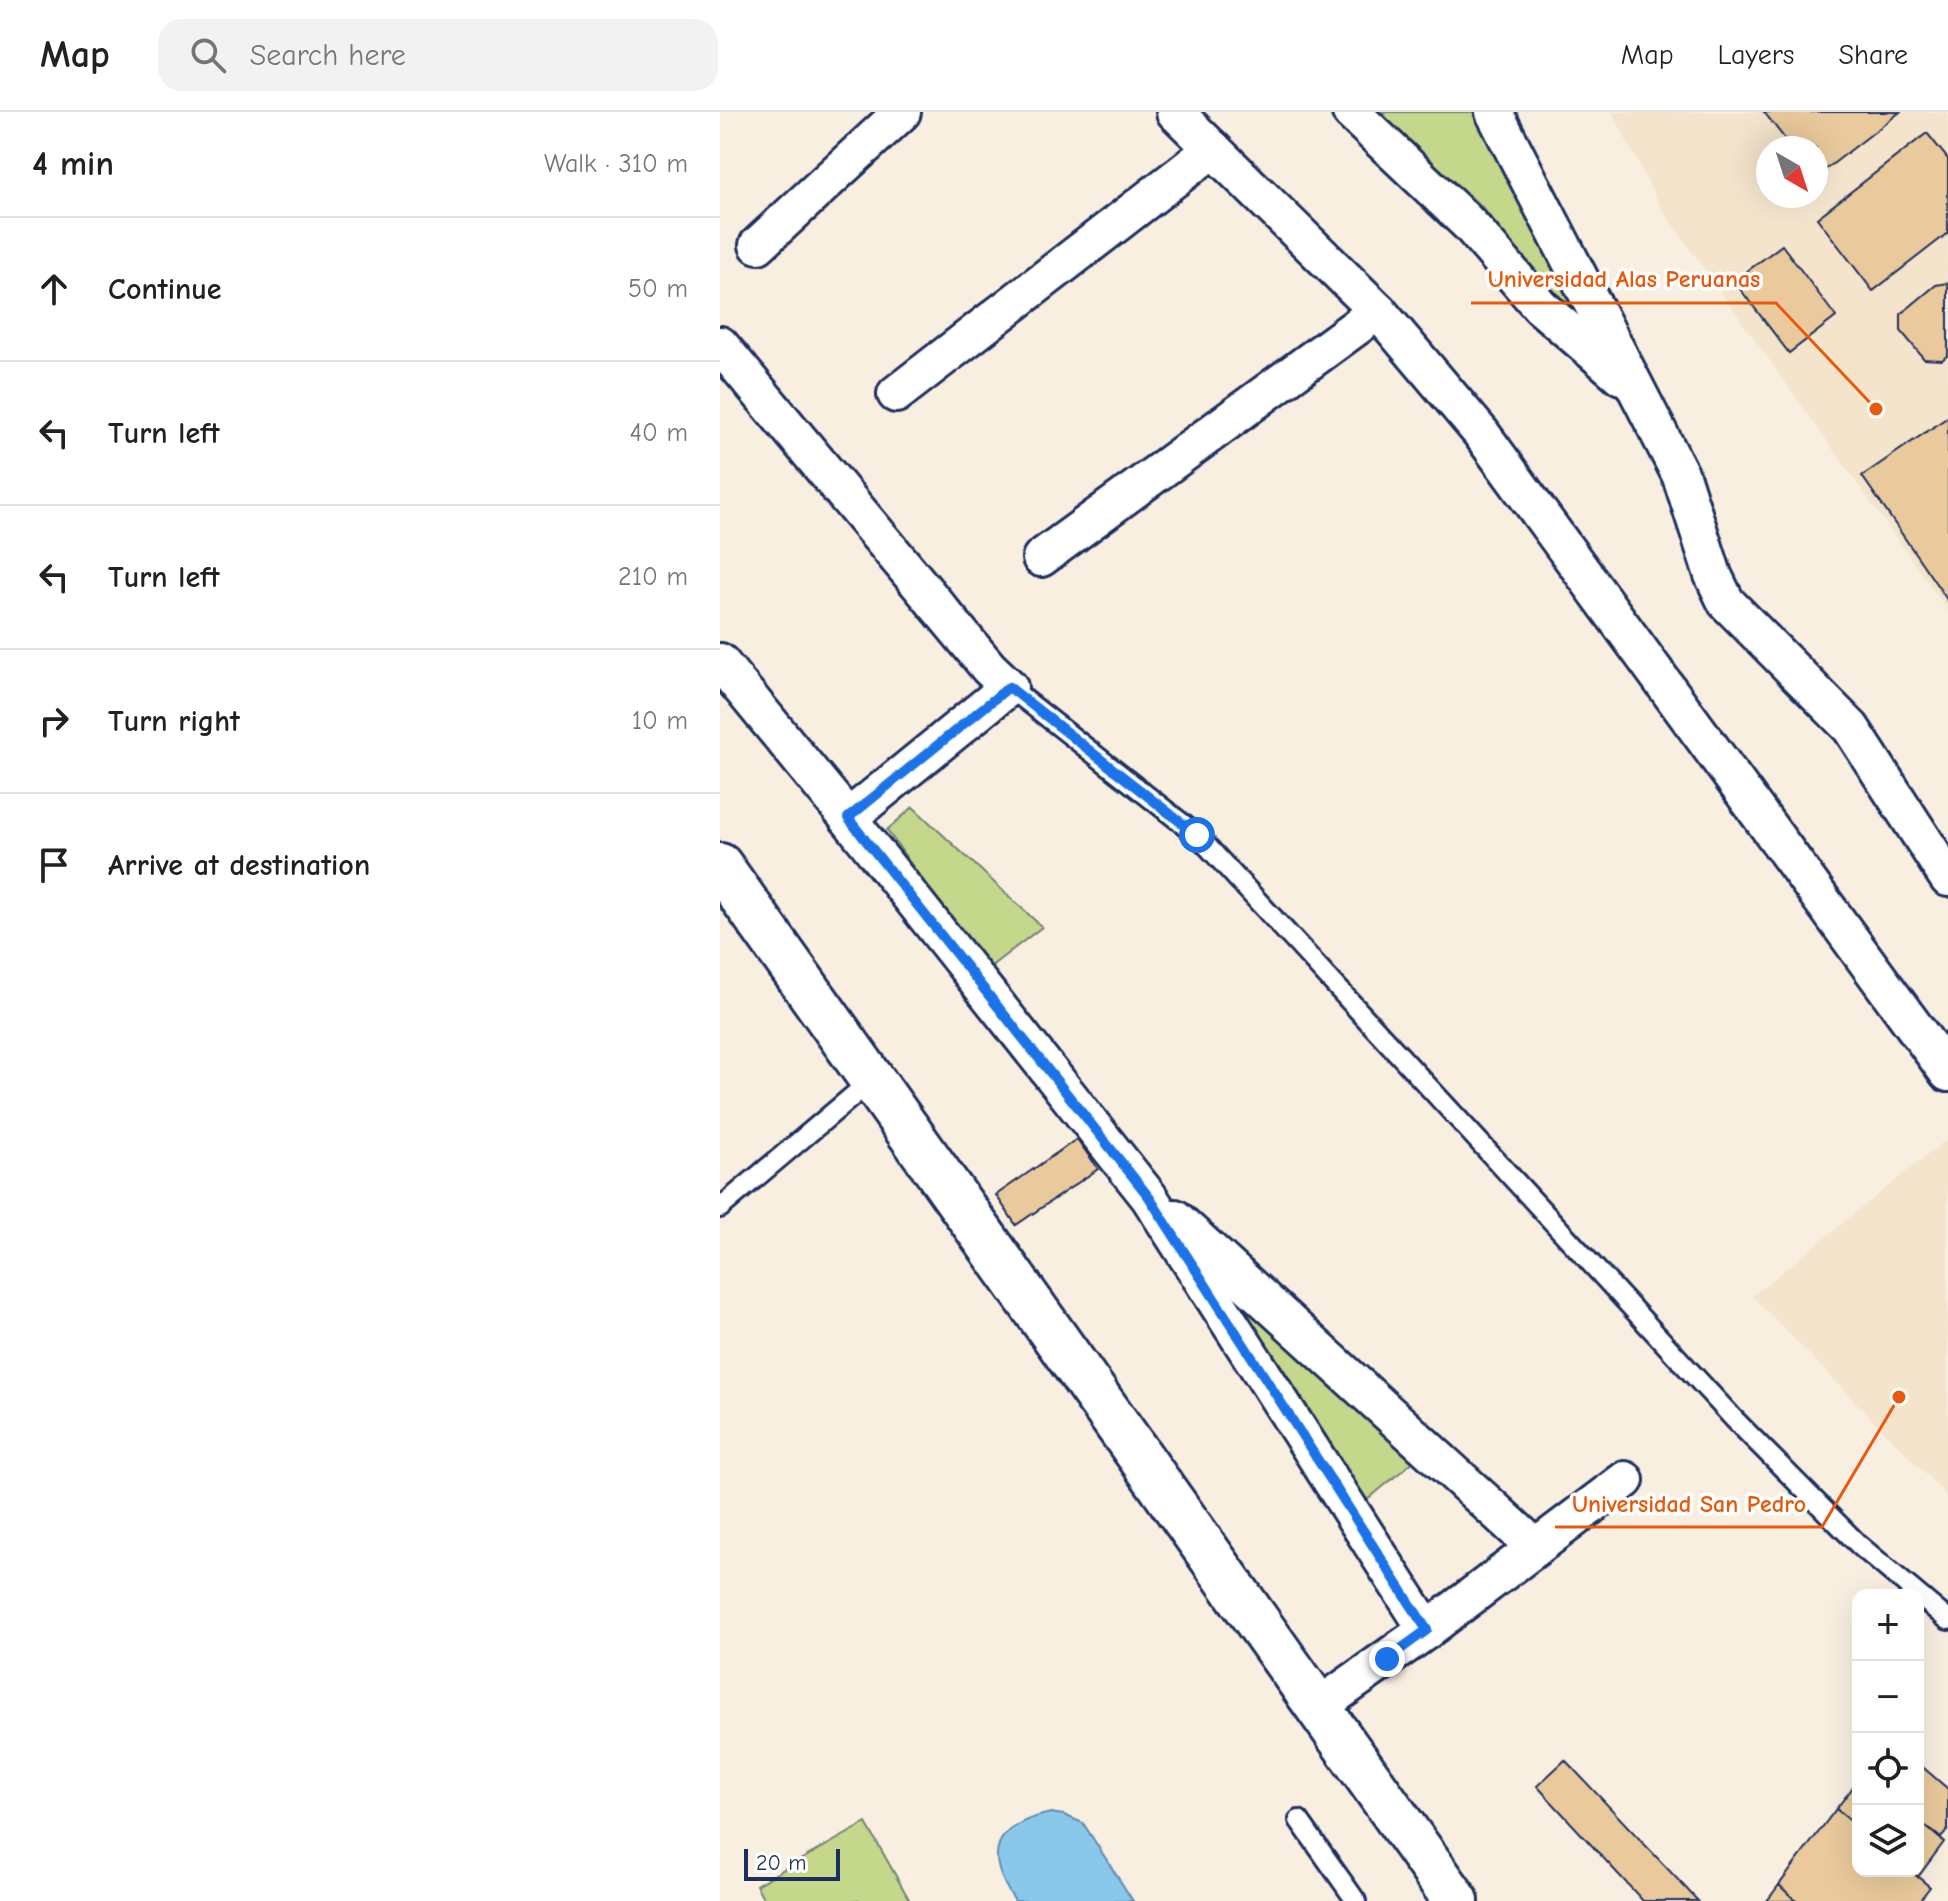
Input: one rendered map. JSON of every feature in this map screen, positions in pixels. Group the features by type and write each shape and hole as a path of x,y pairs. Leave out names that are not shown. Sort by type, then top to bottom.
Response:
{"street":[{"path":"758,245 902,112"},
{"path":"1175,112 1378,311 1481,433 1948,1073"},
{"path":"1351,112 1470,225 1540,306 1635,386"},
{"path":"1494,112 1681,476 1713,575 1726,602 1851,728 1948,878"},
{"path":"896,394 1213,149"},
{"path":"1041,558 1378,311"},
{"path":"720,345 732,384 1009,687 848,818"},
{"path":"720,662 1149,1197 1427,1630"},
{"path":"720,866 1456,1901"},
{"path":"1149,1197 1198,1236 1535,1547"},
{"path":"1318,1707 1427,1630 1625,1480"}],"lane":[{"path":"1009,687 1197,835 1734,1419 1859,1545 1948,1620"},
{"path":"720,1208 873,1079"},
{"path":"1299,1820 1356,1901"}],"shaded area":[{"path":"1612,112 1948,112 1948,611 1661,208"},
{"path":"1948,1138 1948,1497 1752,1296"}],"green space":[{"path":"1377,112 1475,112 1577,312 1569,319 1483,208"},
{"path":"913,807 1042,927 986,970 887,830"},
{"path":"1206,1259 1415,1460 1367,1500"},
{"path":"866,1823 910,1901 765,1901 756,1885"}],"water":[{"path":"1051,1813 1083,1823 1133,1901 1015,1901 999,1869 999,1844 1006,1833 1017,1825"}],"building":[{"path":"1764,112 1900,112 1828,168 1828,136 1783,136"},
{"path":"1927,133 1948,159 1948,233 1873,291 1817,218"},
{"path":"1782,245 1836,317 1789,353 1734,281"},
{"path":"1948,283 1948,355 1942,360 1924,359 1901,331 1901,314 1936,285"},
{"path":"1948,417 1948,601 1862,476"},
{"path":"1077,1139 1098,1169 1016,1225 996,1195"},
{"path":"1565,1760 1698,1901 1643,1901 1537,1786"},
{"path":"1924,1768 1948,1789 1948,1830 1941,1838 1924,1825"},
{"path":"1852,1789 1852,1822 1836,1809"},
{"path":"1836,1809 1852,1822 1852,1877 1918,1877 1930,1887 1919,1901 1796,1901 1779,1885"},
{"path":"1924,1825 1944,1842 1924,1869"},
{"path":"1779,1885 1796,1901 1767,1901"}],"place":[{"name":"Universidad Alas Peruanas","path":"1876,409"},
{"name":"Universidad San Pedro","path":"1899,1397"}],"route":[{"path":"1197,835 1009,687 848,818 1149,1197 1427,1630 1387,1659"}]}
